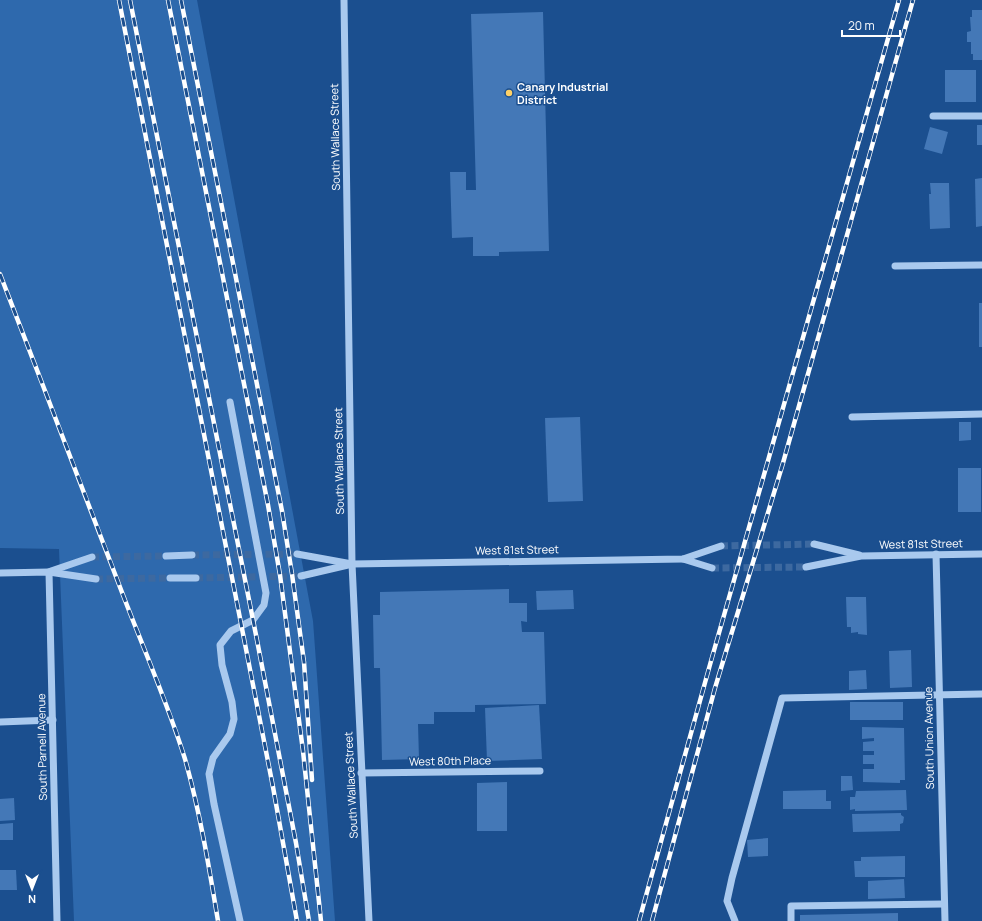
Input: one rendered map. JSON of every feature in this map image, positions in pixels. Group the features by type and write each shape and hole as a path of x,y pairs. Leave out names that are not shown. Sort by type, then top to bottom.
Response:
{"street":[{"name":"South Wallace Street","path":"344,0 352,564 369,921"},
{"path":"933,116 982,116"},
{"path":"895,266 982,265"},
{"path":"230,402 266,593 264,605 253,620 232,631 220,646 222,665 232,702 234,719 230,734 213,758 209,774 214,804 240,921"},
{"path":"852,417 982,414"},
{"name":"West 81st Street","path":"814,544 861,556"},
{"name":"West 81st Street","path":"298,554 352,564 683,559 721,546"},
{"name":"South Union Avenue","path":"936,554 945,921"},
{"name":"West 81st Street","path":"806,567 861,556 982,554"},
{"path":"166,556 192,555"},
{"path":"49,572 92,557"},
{"name":"West 81st Street","path":"683,559 712,568"},
{"name":"West 81st Street","path":"301,576 352,564"},
{"path":"0,573 49,572 96,579"},
{"name":"South Parnell Avenue","path":"49,572 57,921"},
{"path":"170,578 196,578"},
{"path":"736,921 727,901 782,698 982,694"},
{"path":"0,722 53,720"},
{"name":"West 80th Place","path":"361,773 540,771"},
{"path":"791,921 791,906 944,904"}],"shaded area":[{"path":"0,0 197,0 313,621 335,921 74,921 59,549 0,548"}],"building":[{"path":"972,10 982,10 982,60 973,60 973,54 971,54 971,42 967,42 967,32 971,31 970,17 972,17"},
{"name":"Canary Industrial District","path":"543,12 549,251 499,252 499,256 473,256 473,237 452,238 450,172 466,172 466,190 476,190 471,14"},
{"path":"945,70 976,70 976,102 945,102"},
{"path":"977,125 982,125 982,145 977,145"},
{"path":"930,127 948,132 942,154 924,149"},
{"path":"982,178 982,226 976,227 975,179"},
{"path":"930,183 949,183 950,228 930,229"},
{"path":"979,303 982,303 982,347 979,347"},
{"path":"580,417 583,501 548,502 545,418"},
{"path":"959,422 971,422 971,440 959,441"},
{"path":"958,468 981,468 981,512 958,512"},
{"path":"509,589 509,603 527,603 527,622 521,621 522,632 544,632 546,704 475,705 475,712 434,712 434,724 418,724 419,759 382,760 380,668 374,668 373,615 380,615 380,592"},
{"path":"573,590 574,609 537,610 536,591"},
{"path":"846,597 866,597 867,635 858,634 858,632 851,633 851,627 847,627"},
{"path":"911,650 912,687 890,688 889,651"},
{"path":"866,670 867,689 849,690 849,671"},
{"path":"850,702 903,702 903,720 850,720"},
{"path":"539,705 542,759 487,761 485,708"},
{"path":"862,727 904,728 905,780 900,780 900,783 863,782 863,769 874,769 874,764 863,764 863,755 874,755 874,751 863,751 863,742 874,741 874,738 862,739"},
{"path":"841,776 852,776 853,790 841,791"},
{"path":"507,782 507,831 477,831 477,783"},
{"path":"826,790 826,801 831,801 831,809 783,809 783,791"},
{"path":"906,790 907,810 850,810 850,797 855,797 856,791"},
{"path":"14,798 15,820 0,821 0,799"},
{"path":"901,813 904,817 903,823 900,824 900,831 853,832 852,814"},
{"path":"13,823 13,840 0,840 0,824"},
{"path":"768,838 768,856 748,857 747,840"},
{"path":"905,856 905,877 855,877 854,861 861,861 861,857"},
{"path":"0,870 16,870 17,890 0,890"},
{"path":"904,879 905,898 868,899 868,881"},
{"path":"898,913 898,921 800,921 800,915"}],"tunnel":[{"path":"721,546 814,544"},
{"path":"192,555 297,554"},
{"path":"92,557 166,556"},
{"path":"712,568 806,567"},
{"path":"196,578 301,576"},
{"path":"96,579 170,578"}],"railway":[{"path":"119,0 273,787 297,921"},
{"path":"130,0 256,635 296,843 309,921"},
{"path":"168,0 268,505 280,575 303,751 321,921"},
{"path":"181,0 282,511 304,662 312,780"},
{"path":"639,921 711,661 899,0"},
{"path":"652,921 715,688 783,463 913,0"},
{"path":"0,274 178,738 185,759 200,819 218,921"}],"place":[{"name":"Canary Industrial District","path":"509,93"}]}
